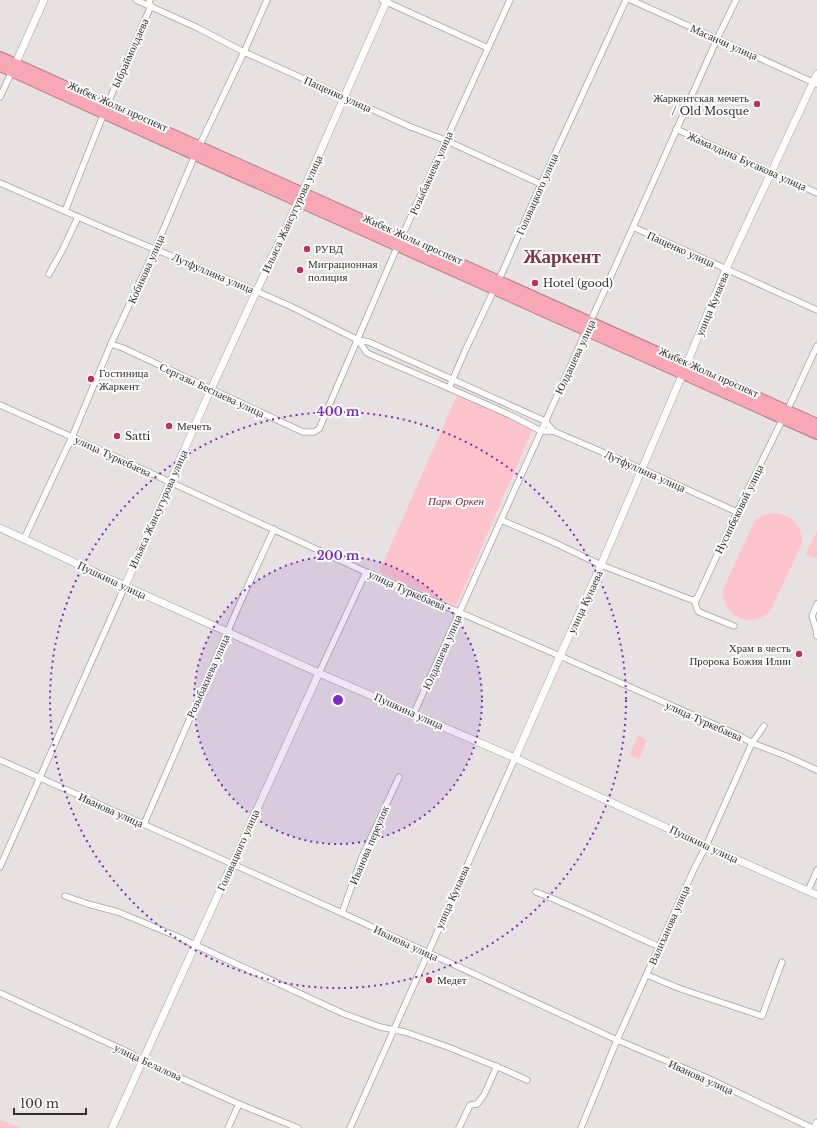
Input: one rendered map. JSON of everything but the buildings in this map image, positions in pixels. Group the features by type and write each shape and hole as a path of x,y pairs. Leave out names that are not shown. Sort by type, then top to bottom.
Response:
{"highway":[{"name":"Жибек Жолы проспект","path":"0,57 13,67 197,151 785,415 817,434"},
{"name":"Жибек Жолы проспект","path":"0,66 13,67"},
{"name":"Жибек Жолы проспект","path":"785,415 817,424"}],"main road":[{"path":"13,67 44,0"},
{"name":"Ильяса Жансугурова улица","path":"125,586 211,390 345,97 385,1"},
{"name":"улица Кунаева","path":"515,758 601,565 726,269 771,172 815,83 817,74"},
{"name":"Пушкина улица","path":"0,528 125,586 319,673 515,758 706,846 817,895"},
{"name":"Головацкого улица","path":"112,1128 319,673"},
{"path":"815,1128 817,1123"}],"street":[{"name":"Пащенко улица","path":"136,0 151,3 244,52 411,127 445,140 541,184"},
{"name":"Кобикова улица","path":"24,539 72,437 111,344 155,249 197,151 267,0"},
{"name":"Розыбакиева улица","path":"314,432 319,429 400,241 510,0"},
{"name":"Головацкого улица","path":"449,388 626,0"},
{"name":"Масанчи улица","path":"631,0 815,83"},
{"name":"Юлдашева улица","path":"414,713 717,39 736,0"},
{"path":"385,1 488,48"},
{"name":"Ыбраймолдаева","path":"65,211 151,3"},
{"path":"0,97 13,67"},
{"name":"Жамалдина Бусакова улица","path":"676,130 817,192"},
{"name":"Лутфуллина улица","path":"0,182 78,217 256,291 358,340 369,342 453,379 545,421 553,431"},
{"path":"49,274 63,250 78,217"},
{"name":"Пащенко улица","path":"633,228 817,310"},
{"name":"Лутфуллина улица","path":"358,340 367,353 512,416 541,431 553,431 737,512"},
{"name":"Сергазы Беспаева улица","path":"111,344 123,348 303,432 314,432"},
{"name":"Нусипбековой улица","path":"694,601 817,346"},
{"name":"улица Туркебаева","path":"0,405 366,572 560,656 752,743 817,770"},
{"path":"501,520 601,565 694,601 699,612 734,626"},
{"name":"Розыбакиева улица","path":"144,824 274,529"},
{"name":"Головацкого улица","path":"319,673 366,572"},
{"name":"Ильяса Жансугурова улица","path":"0,866 125,586"},
{"path":"817,604 812,616 817,629 817,636"},
{"name":"Валиханова улица","path":"581,1128 618,1040 694,869 706,846 752,743 764,726"},
{"name":"улица Кунаева","path":"350,1128 515,758"},
{"name":"Иванова улица","path":"0,760 342,913 618,1040 704,1077 812,1128"},
{"name":"Иванова переулок","path":"342,913 362,857 399,777"},
{"path":"808,891 817,870"},
{"path":"536,892 660,947"},
{"path":"65,896 118,912 163,930 342,1013 380,1027 448,1047 497,1066 527,1080"},
{"path":"647,976 762,1016 782,962"},
{"name":"улица Белалова","path":"0,993 239,1104 298,1128"},
{"path":"458,1128 470,1104 476,1104 484,1095 497,1066"},
{"path":"228,1128 239,1104"}],"green space":[{"name":"Парк Оркен","path":"457,395 533,429 456,606 379,572"},
{"path":"775,513 787,516 795,522 802,538 802,544 770,612 758,619 743,619 732,613 728,608 723,596 723,589 754,522 763,515"},
{"path":"817,531 817,559 806,554"},
{"path":"638,736 647,740 639,759 629,755"},
{"path":"0,1120 21,1128 0,1128"}],"place":[{"name":"Жаркентская мечеть / Old Mosque","path":"757,104"},
{"name":"РУВД","path":"307,249"},
{"name":"Миграционная полиция","path":"300,270"},
{"name":"Hotel (good)","path":"535,283"},
{"name":"Гостиница Жаркент","path":"91,379"},
{"name":"Мечеть","path":"169,426"},
{"name":"Satti","path":"117,436"},
{"name":"Храм в честь Пророка Божия Илии","path":"799,654"},
{"name":"Медет","path":"429,980"}],"district":[{"name":"Жаркент","path":"562,256"}]}
